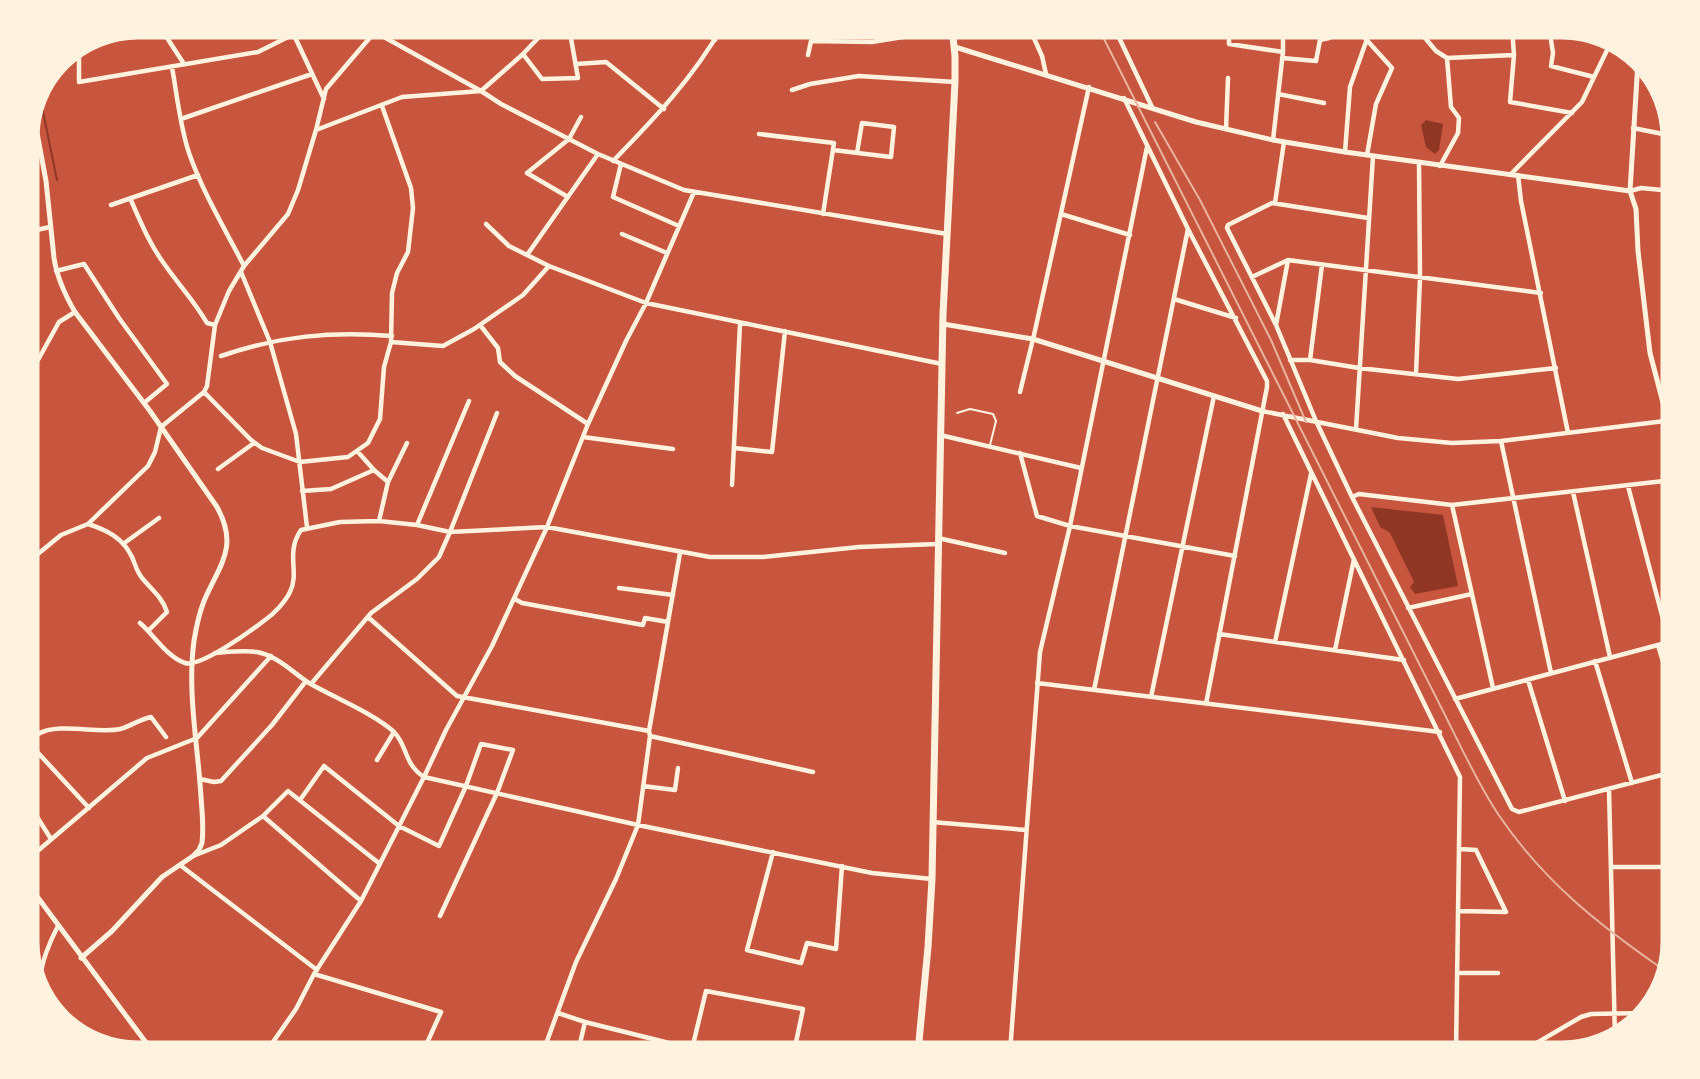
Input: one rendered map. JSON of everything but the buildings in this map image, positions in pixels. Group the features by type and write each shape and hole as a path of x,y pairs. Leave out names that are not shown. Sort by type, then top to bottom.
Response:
{"highway":[{"path":"919,1042 932,879 940,435 955,82 954,38"}],"street":[{"path":"167,38 184,64"},
{"path":"79,56 79,82 258,52 288,38"},
{"path":"295,38 324,99"},
{"path":"38,554 61,535 88,524 148,466 155,452 161,427 204,392 207,386 215,325 229,291 244,266 288,214 298,190 326,89 368,38"},
{"path":"386,38 481,90 501,104 598,154 694,192 947,234"},
{"path":"316,130 402,97 481,90 538,38"},
{"path":"523,54 542,79 578,78 571,38"},
{"path":"613,161 664,109 715,40 712,38"},
{"path":"808,55 811,41 872,42 895,38"},
{"path":"1034,38 1042,56 1046,74"},
{"path":"1119,38 1152,107"},
{"path":"1229,38 1229,44 1316,62 1320,40 1329,38"},
{"path":"1273,140 1283,38"},
{"path":"1425,38 1436,51 1447,58 1514,55"},
{"path":"1513,38 1514,55 1510,102 1572,113"},
{"path":"1551,38 1553,53 1551,66 1594,77"},
{"path":"1345,153 1350,87 1367,39 1392,68 1376,104 1370,156 1356,429"},
{"path":"955,47 1196,122 1273,140 1345,153 1630,191 1641,188 1662,190"},
{"path":"1511,174 1582,102 1608,48"},
{"path":"1440,166 1458,133 1459,118 1451,107 1447,58"},
{"path":"576,64 606,62 664,109"},
{"path":"172,66 181,119 198,175 244,266"},
{"path":"1637,71 1630,191 1636,209 1638,251 1650,353 1662,393"},
{"path":"181,119 312,74"},
{"path":"792,90 810,84 859,76 955,82"},
{"path":"1226,129 1228,78"},
{"path":"1020,392 1034,339 1089,87"},
{"path":"1278,94 1324,103"},
{"path":"1124,98 1188,229 1267,381 1206,704"},
{"path":"204,392 237,428 262,448 300,462 348,457 368,443 380,419 384,367 392,339 390,315 392,293 397,273 408,252 413,208 411,188 382,106"},
{"path":"568,197 527,173 569,139 581,117"},
{"path":"833,150 857,153 891,157 894,127 862,123 857,153"},
{"path":"1633,128 1662,134"},
{"path":"759,134 834,143 823,214"},
{"path":"38,142 46,181 56,271 66,297 217,507 222,516 228,545 224,561 200,614 192,664 203,834 199,850 162,877 111,931 81,957"},
{"path":"1275,203 1284,142"},
{"path":"1011,1042 1040,652 1070,526 1147,147"},
{"path":"527,255 598,154"},
{"path":"1416,374 1420,278 1419,162"},
{"path":"621,164 613,197 679,226"},
{"path":"111,205 198,175"},
{"path":"1518,175 1521,201 1568,433"},
{"path":"273,1042 296,1009 316,972 361,901 446,730 492,646 546,527 588,424 646,303 694,192"},
{"path":"130,198 140,222 163,263 207,323 215,325"},
{"path":"1368,218 1275,203 1228,225 1227,228 1276,325 1316,421 1352,497 1512,809 1519,812 1662,775"},
{"path":"1061,214 1130,235"},
{"path":"486,224 509,246 549,266 646,303 942,364"},
{"path":"38,230 50,227"},
{"path":"1094,690 1188,229"},
{"path":"622,234 667,253"},
{"path":"1252,277 1288,260 1364,272 1541,293"},
{"path":"1276,325 1288,260"},
{"path":"56,271 84,264 119,318 167,384 144,403"},
{"path":"1310,360 1322,265"},
{"path":"221,356 270,342 337,333 443,346 480,325 524,295 549,266"},
{"path":"241,272 270,342 296,434 308,527"},
{"path":"1174,299 1236,318"},
{"path":"38,360 59,322 75,312"},
{"path":"732,485 740,324"},
{"path":"943,324 1034,339 1262,411 1398,438 1452,443 1501,441 1662,421"},
{"path":"480,325 498,348 500,362 515,376 588,424"},
{"path":"734,448 772,452 785,332"},
{"path":"1290,360 1310,360 1458,379 1556,368"},
{"path":"1151,697 1214,396"},
{"path":"417,525 469,401"},
{"path":"200,779 221,781 368,617 426,571 439,557 497,413"},
{"path":"1282,414 1440,732 1460,777 1460,911 1457,914 1456,1042"},
{"path":"940,435 1081,468"},
{"path":"583,437 673,449"},
{"path":"1501,441 1551,673"},
{"path":"218,469 254,442"},
{"path":"379,521 388,482 407,443"},
{"path":"358,452 388,482"},
{"path":"1020,453 1037,516 1070,526 1235,556"},
{"path":"302,491 331,489 374,470"},
{"path":"1275,642 1311,473"},
{"path":"1352,497 1359,494 1452,505 1514,500 1662,481"},
{"path":"1628,486 1662,609"},
{"path":"1574,492 1610,657"},
{"path":"1452,505 1493,688"},
{"path":"123,544 159,518"},
{"path":"140,623 171,655 182,662 192,664 215,653 267,619 285,599 292,585 293,545 301,530 340,522 379,521 417,525 450,532 546,527 710,557 763,557 938,541 1005,553"},
{"path":"88,524 111,533 123,544 140,574 163,600 167,612 149,630"},
{"path":"547,1042 576,962 616,879 638,825 650,734 680,553"},
{"path":"1335,650 1354,559"},
{"path":"619,588 673,595"},
{"path":"1408,608 1472,594"},
{"path":"514,599 522,603 644,626 645,618 668,621"},
{"path":"368,617 457,696 650,734 813,772"},
{"path":"1219,634 1404,660"},
{"path":"1455,699 1662,644"},
{"path":"1658,645 1662,658"},
{"path":"215,653 240,651 258,652 271,656 309,682 394,732 408,760 424,777 638,825 872,873 932,879"},
{"path":"38,850 147,758 197,738 271,656"},
{"path":"1595,661 1632,783"},
{"path":"1528,680 1565,801"},
{"path":"1037,683 1440,732"},
{"path":"38,735 70,728 120,729 138,720 151,717 166,737"},
{"path":"377,760 394,732"},
{"path":"300,800 324,766 399,826 439,846 466,786 481,744 513,750 497,793 440,916"},
{"path":"38,754 89,808"},
{"path":"643,786 675,790 678,768"},
{"path":"1609,789 1615,1027"},
{"path":"193,856 222,845 263,816 288,791 380,864"},
{"path":"263,816 361,901"},
{"path":"38,818 51,839"},
{"path":"932,822 1026,830"},
{"path":"1460,849 1476,850 1506,912 1460,911"},
{"path":"773,852 747,950 801,963 807,943 836,949 842,866"},
{"path":"180,865 316,972 441,1012 428,1042"},
{"path":"1612,867 1662,867"},
{"path":"38,899 145,1042"},
{"path":"42,970 58,926"},
{"path":"1457,973 1498,973"},
{"path":"694,1042 706,990 803,1009 796,1042"},
{"path":"1538,1042 1581,1017 1591,1014 1633,1012"},
{"path":"558,1013 664,1042"},
{"path":"580,1042 585,1022"}],"lane":[{"path":"957,413 970,409 993,414 996,421 990,445"}],"shaded area":[{"path":"1426,120 1443,124 1439,150 1435,154 1426,147 1421,125"},
{"path":"1371,507 1443,515 1458,586 1415,594 1410,587 1414,582 1390,533 1380,527"}],"waterway":[{"path":"42,108 57,180"}],"railway":[{"path":"1104,38 1490,802 1515,838 1553,881 1595,919 1659,967"},
{"path":"1155,122 1200,200 1271,340 1306,422"}]}
